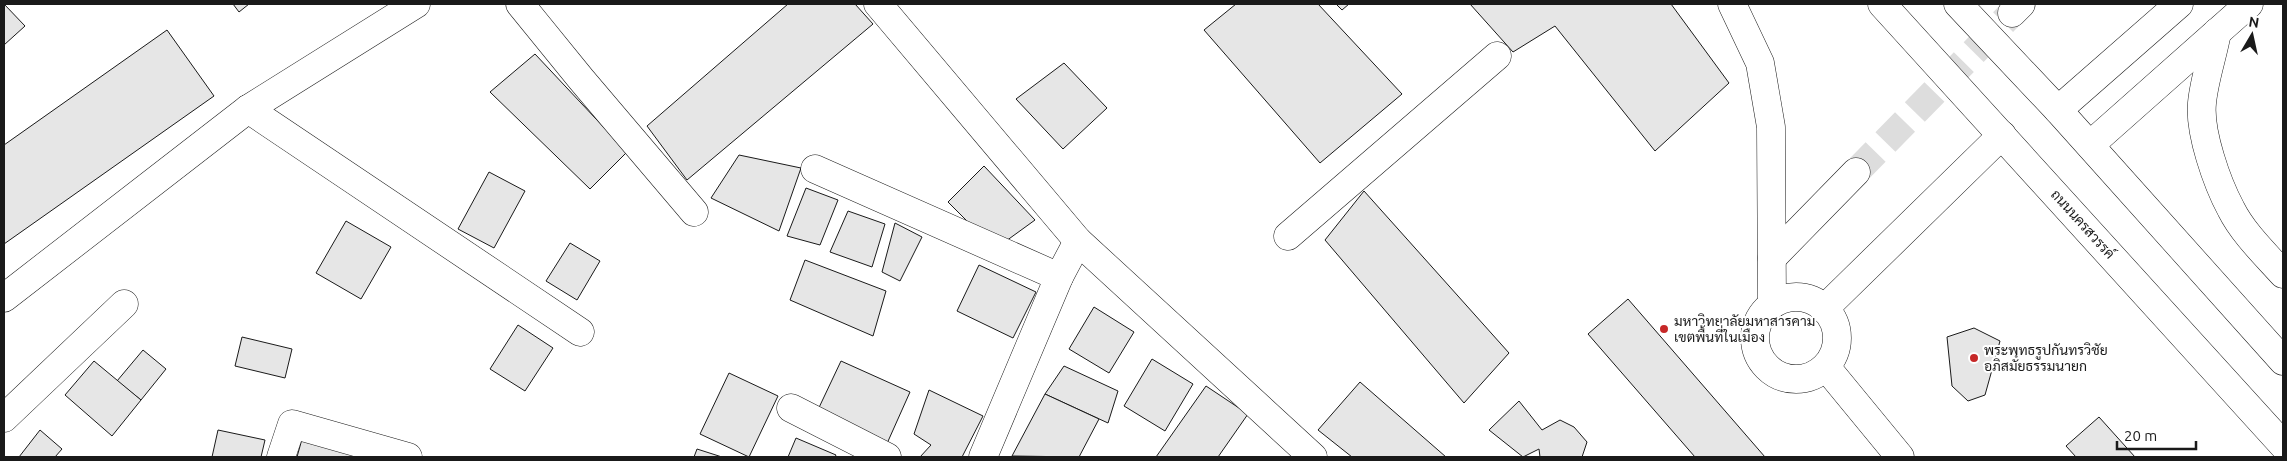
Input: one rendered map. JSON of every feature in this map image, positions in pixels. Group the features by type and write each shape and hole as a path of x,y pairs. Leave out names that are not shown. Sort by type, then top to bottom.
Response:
{"street":[{"path":"4,298 248,109 416,4"},
{"path":"520,4 694,212"},
{"path":"878,4 1078,241 1301,453"},
{"path":"1732,4 1760,63 1771,127 1772,304"},
{"name":"ถนนนครสวรรค์","path":"1882,4 2283,445"},
{"path":"1958,4 2090,145 2283,361"},
{"path":"2058,110 2179,4"},
{"path":"2090,145 2249,4"},
{"path":"2217,32 2202,102 2202,115 2207,143 2231,210 2283,274"},
{"path":"1288,236 1497,56"},
{"path":"248,109 580,332"},
{"path":"1824,309 2002,135"},
{"path":"815,168 1059,277"},
{"path":"1772,258 1856,172"},
{"path":"983,457 1059,277 1078,241"},
{"path":"1799,297 1813,301 1824,309 1832,319 1836,331 1837,344 1833,356 1826,367 1814,375 1794,379 1774,374 1764,365 1755,347 1756,326 1762,314 1772,304 1785,299 1799,297"},
{"path":"4,418 124,304"},
{"path":"1826,367 1900,457"},
{"path":"791,408 887,457"},
{"path":"280,457 292,424 408,457"}],"building":[{"path":"4,4 25,26 4,45"},
{"path":"233,4 249,4 239,12"},
{"path":"788,4 855,4 873,24 687,180 647,126"},
{"path":"1236,4 1318,4 1402,94 1320,163 1204,30"},
{"path":"1336,4 1349,4 1342,10"},
{"path":"1470,4 1671,4 1729,83 1655,151 1555,26 1513,52"},
{"path":"167,30 214,96 4,244 4,145"},
{"path":"535,54 627,152 590,189 490,92"},
{"path":"1064,63 1107,108 1063,149 1016,99"},
{"path":"739,155 801,168 779,231 711,198"},
{"path":"984,166 1035,220 995,249 948,202"},
{"path":"489,172 525,191 494,248 458,229"},
{"path":"806,188 838,200 820,245 787,236"},
{"path":"1364,191 1509,353 1464,403 1325,240"},
{"path":"848,211 885,224 872,267 830,252"},
{"path":"346,221 391,247 361,299 316,273"},
{"path":"895,223 922,237 900,281 882,272"},
{"path":"570,243 600,261 577,300 546,281"},
{"path":"805,260 886,291 873,336 790,300"},
{"path":"979,265 1036,292 1013,338 957,311"},
{"path":"1628,299 1765,457 1695,457 1588,334"},
{"path":"1094,307 1134,332 1109,373 1069,349"},
{"path":"518,325 553,348 525,391 490,369"},
{"path":"1974,328 2000,341 1985,395 1968,401 1952,386 1947,337"},
{"path":"242,337 292,349 285,378 235,366"},
{"path":"143,350 166,369 141,400 117,381"},
{"path":"1152,359 1193,384 1165,431 1124,406"},
{"path":"94,361 141,400 112,436 65,395"},
{"path":"841,361 910,392 885,448 815,416"},
{"path":"1064,366 1118,391 1108,423 1045,394"},
{"path":"729,373 778,396 749,457 700,434"},
{"path":"1360,382 1446,457 1352,457 1318,430"},
{"path":"1206,386 1248,414 1218,457 1156,457"},
{"path":"929,390 983,416 962,457 920,457 931,445 914,434"},
{"path":"1045,394 1099,419 1079,457 1012,456"},
{"path":"1519,401 1542,430 1560,420 1574,427 1587,442 1582,457 1540,457 1539,449 1523,457 1489,430"},
{"path":"2099,417 2135,457 2076,457 2066,446"},
{"path":"40,430 62,449 55,457 19,457"},
{"path":"218,430 265,440 261,457 212,457"},
{"path":"796,438 836,455 835,457 788,457"},
{"path":"302,439 367,457 297,457"},
{"path":"697,449 722,457 694,457"}],"tunnel":[{"path":"1856,172 2012,13"}],"place":[{"name":"มหาวิทยาลัยมหาสารคาม เขตพื้นที่ในเมือง","path":"1664,329"},
{"name":"พระพุทธรูปกันทรวิชัย อภิสมัยธรรมนายก","path":"1974,358"}]}
